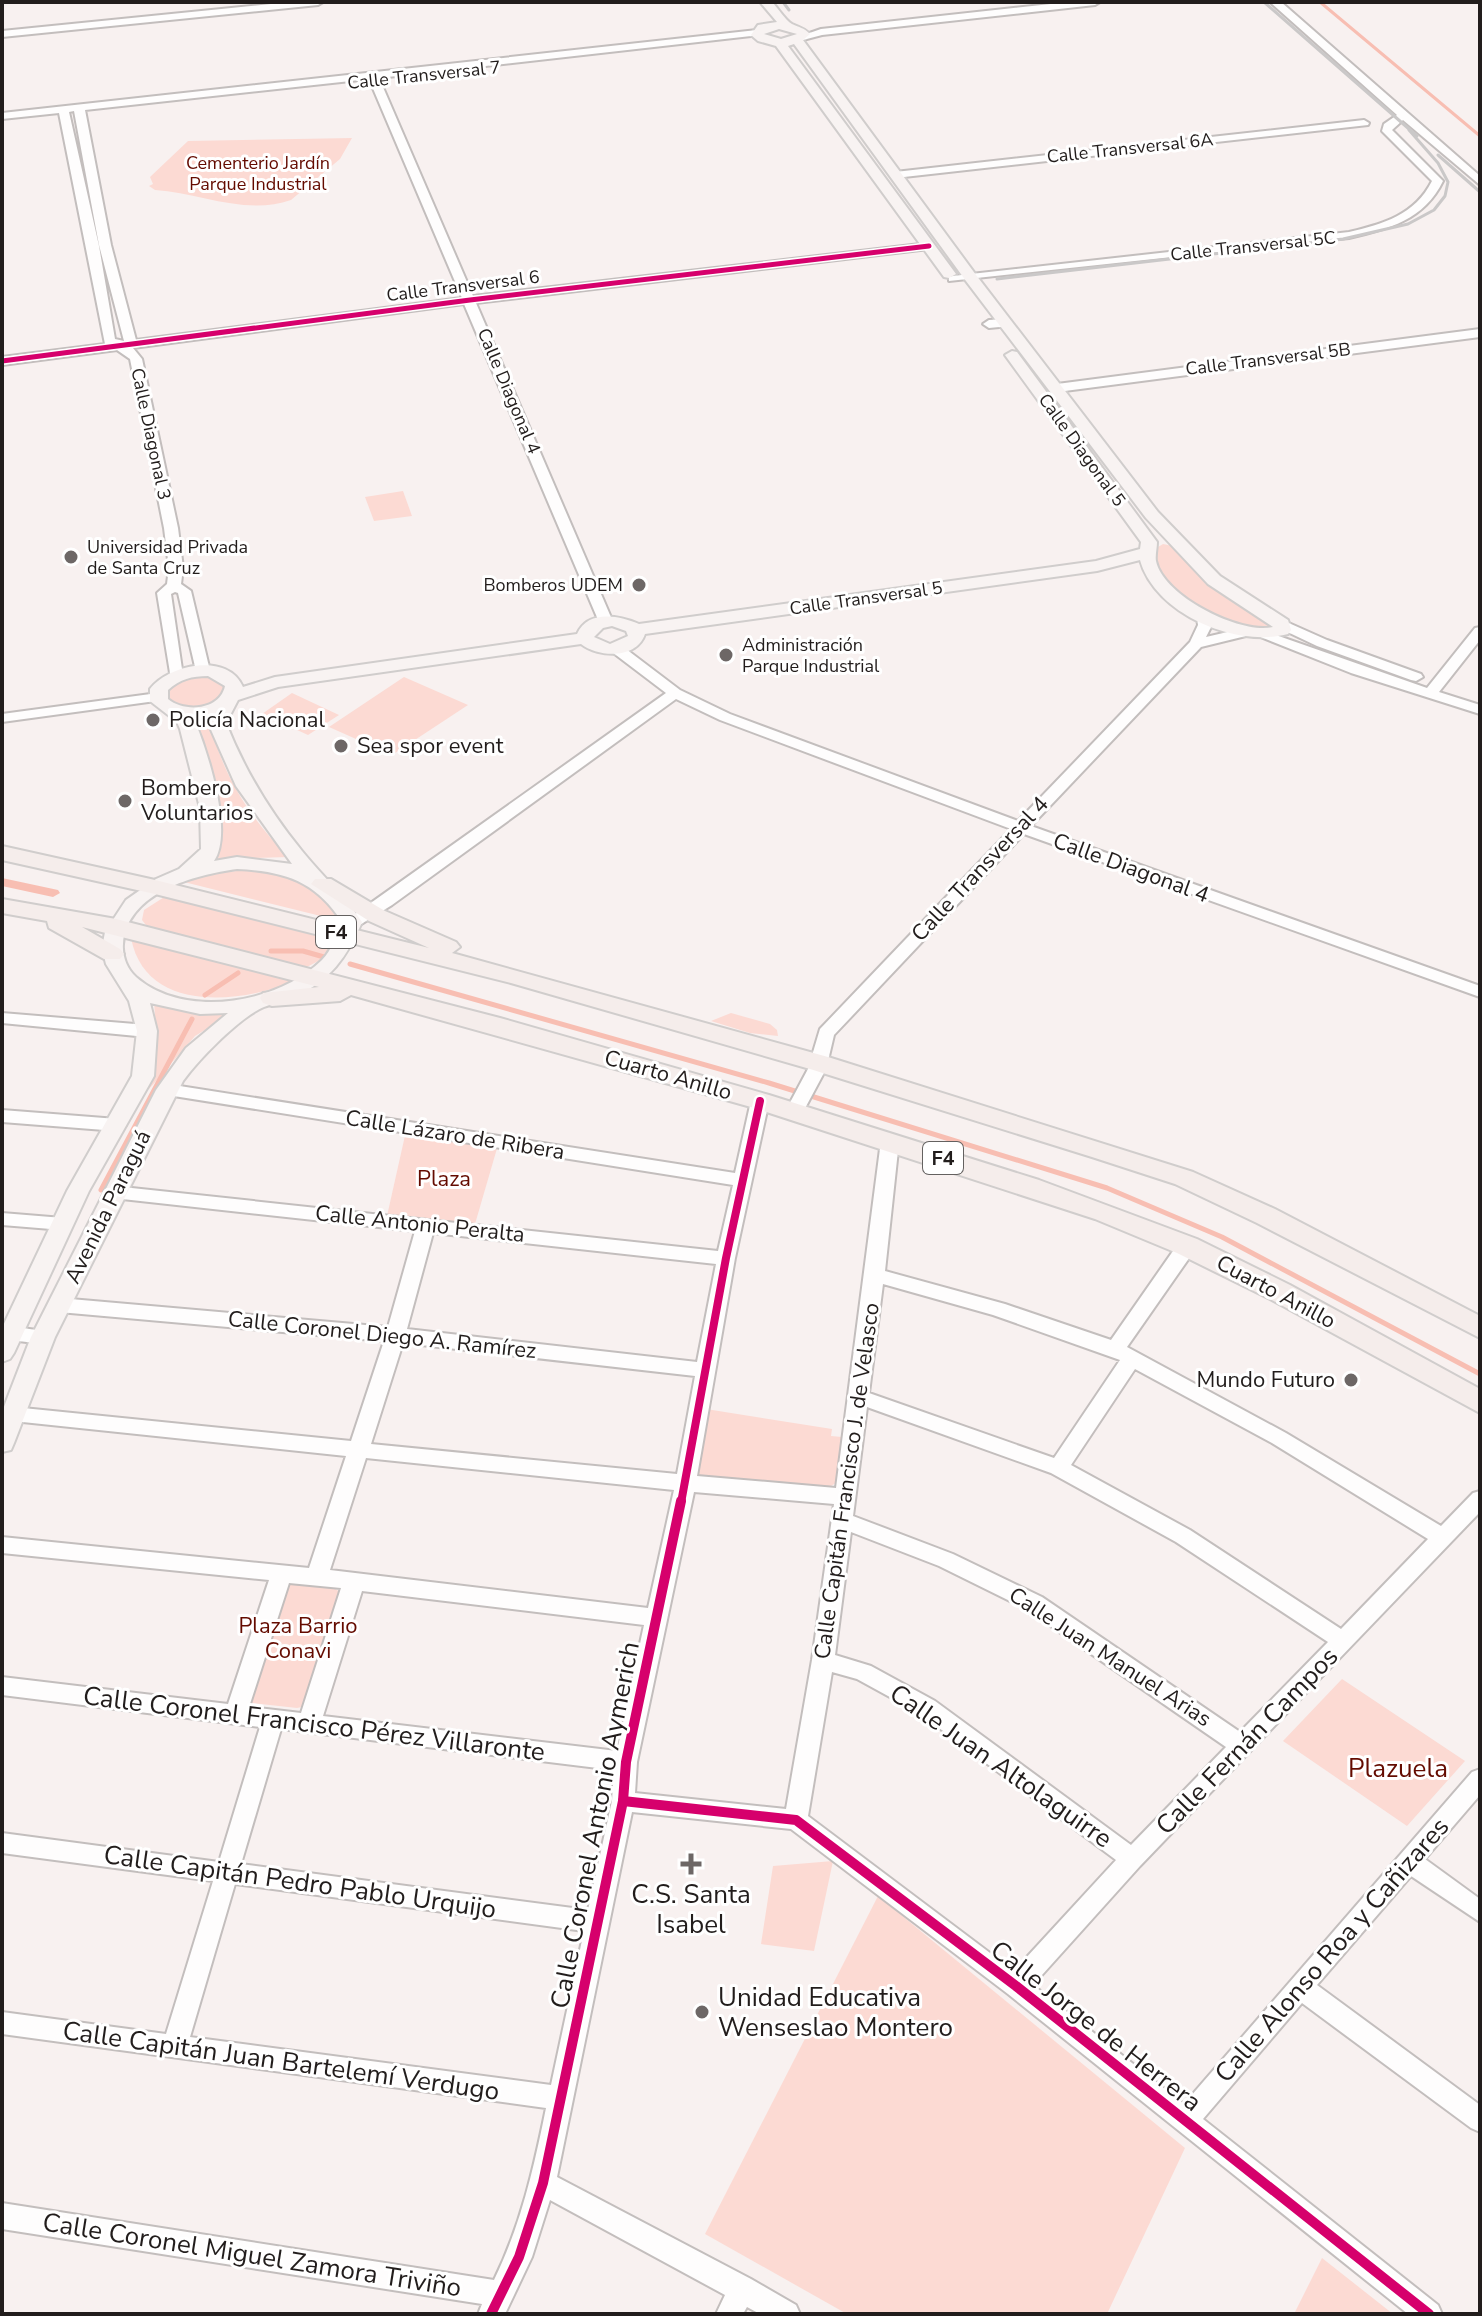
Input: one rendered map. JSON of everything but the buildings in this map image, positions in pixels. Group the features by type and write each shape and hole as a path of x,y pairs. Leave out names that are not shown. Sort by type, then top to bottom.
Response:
{"highway":[{"name":"Cuarto Anillo","path":"2,853 155,887 356,923 517,977 807,1088 1184,1178 1266,1216 1480,1328"},
{"path":"320,882 356,923 517,977"},
{"name":"Cuarto Anillo","path":"2,906 116,926 315,977 760,1101 807,1088 890,1141 1104,1212 1187,1246 1280,1292 1480,1402"},
{"path":"35,914 112,954"},
{"path":"265,1000 308,994 375,993"}],"main road":[{"name":"Calle Diagonal 5","path":"766,2 794,32 971,278 1152,515 1214,580 1282,624"},
{"path":"765,33 794,32"},
{"path":"765,33 794,32"},
{"name":"Calle Diagonal 5","path":"765,33 1091,460 1147,548 1155,580 1182,604 1204,616 1257,634"},
{"path":"855,148 875,146"},
{"name":"Calle Transversal 5","path":"635,630 1097,566 1163,540 1177,543"},
{"name":"Calle Transversal 5","path":"1097,566 1155,580"},
{"path":"175,711 201,712 275,682 585,638 600,648 617,649 635,639 635,630 627,624 606,622 592,626 585,638"},
{"path":"1257,634 1276,634 1282,630 1282,624"},
{"path":"112,954 116,926 132,905 155,887 203,860 213,844 189,729 185,719 165,707 158,697 161,685 176,676 203,671 275,682"},
{"path":"225,676 234,685 217,723 235,771 265,819 320,882"},
{"path":"178,876 217,866 257,864 293,870 320,882"},
{"path":"130,983 154,997 185,1006 221,1008 265,1000 315,977 335,957 356,923"},
{"name":"Avenida Paraguá","path":"5,1339 143,1076 147,1031 139,1001 112,954"},
{"name":"Avenida Paraguá","path":"2,1443 43,1337 113,1192 167,1090 186,1059 211,1033 265,1000"}],"street":[{"path":"2,34 318,2"},
{"path":"794,32 821,32 1035,2"},
{"path":"794,32 1095,2"},
{"path":"1275,2 1480,182"},
{"name":"Calle Transversal 7","path":"2,116 765,33"},
{"name":"Calle Diagonal 4","path":"374,77 606,622"},
{"path":"80,108 127,346"},
{"name":"Calle Diagonal 3","path":"63,109 93,246 109,341 127,346 136,359 171,528 176,568 174,586 164,593 176,676"},
{"name":"Calle Transversal 5C","path":"953,279 1349,235 1382,228 1411,214 1432,197 1438,181 1387,131 1388,126 1403,115"},
{"name":"Calle Transversal 6A","path":"895,175 1364,123"},
{"name":"Calle Transversal 6","path":"2,361 470,300 929,246"},
{"path":"989,324 1006,323"},
{"name":"Calle Transversal 5B","path":"1057,388 1480,333"},
{"path":"1091,460 1111,458"},
{"name":"Calle Diagonal 3","path":"174,586 184,591 203,671"},
{"path":"167,618 190,615"},
{"name":"Calle Transversal 4","path":"807,1088 826,1033 1196,644 1205,625 1204,616"},
{"name":"Calle Diagonal 5","path":"1282,624 1480,710"},
{"path":"1434,689 1480,631"},
{"name":"Calle Transversal 4","path":"1196,644 1226,634 1257,634"},
{"name":"Calle Diagonal 5","path":"1257,634 1434,689 1480,697"},
{"path":"1308,652 1307,647 1322,643"},
{"name":"Calle Diagonal 4","path":"617,649 675,693 725,717 1019,827 1480,992"},
{"path":"356,923 675,693"},
{"path":"2,718 158,697"},
{"path":"2,1018 147,1031"},
{"name":"Calle Lázaro de Ribera","path":"167,1090 743,1180"},
{"name":"Calle Coronel Antonio Aymerich","path":"497,2304 519,2257 543,2183 623,1801 626,1762 685,1484 726,1258 760,1101"},
{"path":"2,1116 117,1125"},
{"name":"Calle Capitán Francisco J. de Velasco","path":"796,1820 823,1660 890,1141"},
{"name":"Calle Antonio Peralta","path":"113,1192 726,1258"},
{"path":"2,1219 63,1224"},
{"path":"317,1577 396,1335 426,1224"},
{"path":"1058,1468 1187,1246"},
{"path":"875,1275 998,1309 1124,1353 1279,1438 1443,1538"},
{"name":"Calle Coronel Diego A. Ramírez","path":"59,1305 396,1335 705,1370"},
{"path":"5,1339 43,1337"},
{"path":"857,1396 1058,1468 1183,1536 1344,1642"},
{"path":"13,1414 358,1447 685,1484 844,1497"},
{"name":"Calle Fernán Campos","path":"1016,1986 1132,1859 1480,1499"},
{"name":"Calle Juan Manuel Arias","path":"840,1520 946,1560 1034,1603 1243,1746"},
{"path":"2,1545 317,1577 656,1618"},
{"path":"236,1712 281,1575"},
{"path":"309,1724 354,1582"},
{"name":"Calle Juan Altolaguirre","path":"823,1660 863,1672 927,1707 1132,1859"},
{"name":"Calle Coronel Francisco Pérez Villaronte","path":"2,1686 236,1712 309,1724 626,1762"},
{"path":"175,2046 273,1719"},
{"name":"Calle Alonso Roa y Cañizares","path":"1184,2122 1480,1779"},
{"path":"623,1801 796,1820"},
{"name":"Calle Jorge de Herrera","path":"796,1820 1016,1986 1429,2314"},
{"name":"Calle Capitán Pedro Pablo Urquijo","path":"2,1843 598,1922"},
{"path":"1409,1861 1480,1912"},
{"path":"1300,1987 1480,2120"},
{"name":"Calle Capitán Juan Bartelemí Verdugo","path":"2,2023 560,2098"},
{"path":"543,2183 787,2314"},
{"name":"Calle Coronel Miguel Zamora Triviño","path":"2,2216 497,2304"},
{"path":"729,2314 742,2288"}],"green space":[{"name":"Cementerio Jardín Parque Industrial","path":"352,138 340,159 291,200 258,206 240,205 155,190 149,186 153,184 150,177 188,141"},
{"path":"403,491 412,516 374,521 365,497"},
{"path":"1163,544 1173,546 1209,580 1276,625 1270,629 1233,622 1197,607 1181,596 1158,568 1153,550"},
{"path":"207,676 224,687 219,698 205,705 190,707 169,700 167,692 175,683 190,677"},
{"path":"404,677 468,705 392,755 329,727"},
{"path":"292,693 339,715 308,735 262,714"},
{"path":"208,716 220,756 238,792 261,826 289,857 215,859 221,842 221,829 193,717"},
{"path":"254,869 294,875 338,908 341,921 184,882 210,874"},
{"path":"169,894 324,934 334,944 326,957 305,968 149,929 142,920 144,910"},
{"path":"131,938 299,979 252,994 227,997 201,997 177,992 156,981 140,963"},
{"path":"154,1001 189,1011 231,1014 195,1036 149,1089 156,1032"},
{"path":"731,1013 770,1024 777,1030 778,1036 750,1033 711,1021"},
{"name":"Plaza","path":"406,1131 498,1145 475,1224 387,1216"},
{"path":"706,1409 832,1429 831,1436 842,1437 836,1483 826,1489 701,1476 697,1473"},
{"name":"Plaza Barrio Conavi","path":"297,1583 332,1586 342,1594 306,1706 297,1708 252,1703 249,1700 287,1586"},
{"name":"Plazuela","path":"1342,1679 1465,1761 1407,1826 1283,1741"},
{"path":"833,1861 814,1951 761,1944 773,1866"},
{"path":"878,1896 1185,2148 1107,2314 847,2314 705,2234"},
{"path":"1322,2258 1393,2314 1294,2314"}],"waterway":[{"path":"1320,2 1480,136"},
{"path":"2,882 53,893"},
{"path":"271,951 303,951 324,957"},
{"path":"350,964 769,1083 1107,1188 1222,1237 1480,1374"},
{"path":"205,995 238,973"},
{"path":"101,1190 192,1019"}],"railway":[{"path":"783,2 789,10"},
{"path":"1264,2 1417,136"},
{"path":"997,279 1343,239 1408,224 1434,210 1445,196 1448,182 1438,163 1409,130"},
{"path":"1438,155 1480,192"}],"cycle path":[{"path":"2,361 470,300 929,246"},
{"path":"491,2314 519,2257 543,2183 623,1801 626,1762 685,1484 726,1258 760,1101"},
{"path":"623,1801 796,1820 1016,1986 1429,2314"}],"place":[{"name":"Universidad Privada de Santa Cruz","path":"71,557"},
{"name":"Bomberos UDEM","path":"639,585"},
{"name":"Administración Parque Industrial","path":"726,655"},
{"name":"Policía Nacional","path":"153,720"},
{"name":"Sea spor event","path":"341,746"},
{"name":"Bombero Voluntarios","path":"125,801"},
{"name":"Mundo Futuro","path":"1351,1380"},
{"name":"C.S. Santa Isabel","path":"691,1864"},
{"name":"Unidad Educativa Wenseslao Montero","path":"702,2012"}]}
